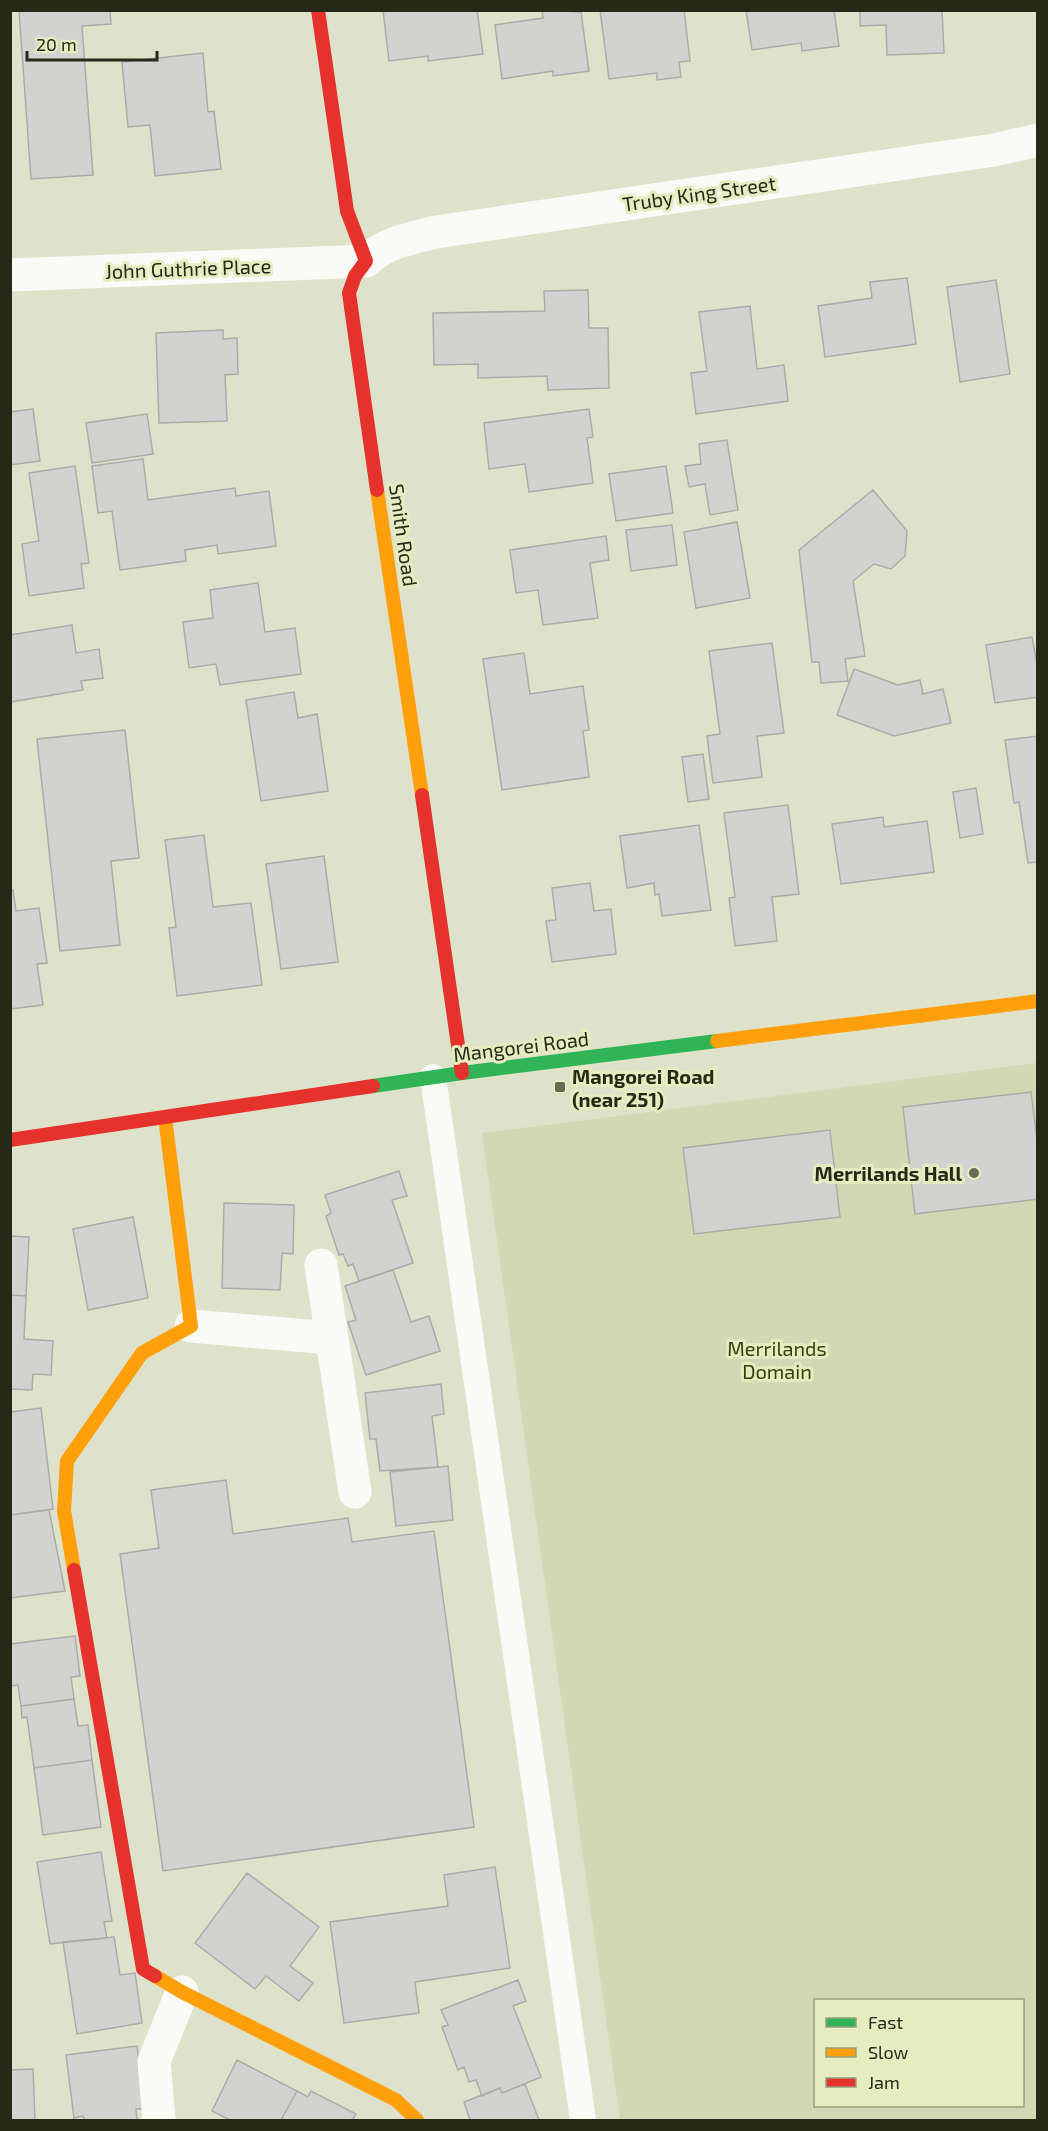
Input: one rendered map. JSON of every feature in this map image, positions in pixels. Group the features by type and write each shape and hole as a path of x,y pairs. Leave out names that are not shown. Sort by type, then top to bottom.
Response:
{"street":[{"path":"318,10 347,211 366,261"},
{"name":"Truby King Street","path":"366,261 378,249 436,232 982,152 1038,140"},
{"name":"John Guthrie Place","path":"10,275 366,261"},
{"name":"Smith Road","path":"366,261 355,276 349,293 462,1073"},
{"name":"Mangorei Road","path":"10,1140 462,1073 1038,1001"},
{"path":"165,1117 191,1326"},
{"path":"321,1265 355,1492"},
{"path":"331,1338 191,1326 142,1353 67,1461 64,1511 143,1969 182,1992 396,2100 417,2121"},
{"path":"159,2121 154,2061 182,1992"}],"lane":[{"path":"433,1077 583,2121"}],"green space":[{"name":"Merrilands Domain","path":"1037,1063 1037,2120 620,2120 482,1133"}],"building":[{"path":"19,10 110,10 111,24 82,26 93,175 31,179"},
{"path":"383,10 477,10 483,54 428,61 428,56 389,61"},
{"path":"542,10 581,12 589,71 553,76 553,71 502,79 495,25 543,18"},
{"path":"600,10 684,10 690,61 679,62 681,77 657,80 657,73 609,79"},
{"path":"746,10 834,10 839,46 802,51 801,43 752,50"},
{"path":"860,10 942,10 944,53 887,55 886,25 860,26"},
{"path":"203,53 208,112 214,111 221,169 155,176 150,125 128,127 122,62"},
{"path":"907,278 916,344 825,357 818,306 872,298 870,282"},
{"path":"996,280 1010,374 960,382 947,287"},
{"path":"588,290 589,328 608,328 609,388 548,390 547,376 478,378 478,364 434,365 433,313 545,311 544,291"},
{"path":"750,306 757,369 784,365 788,401 696,414 691,373 707,371 699,312"},
{"path":"223,330 223,339 237,338 238,374 225,375 227,421 159,423 156,333"},
{"path":"33,409 40,461 10,465 10,412"},
{"path":"589,409 593,437 587,438 593,483 529,492 525,464 489,469 484,423"},
{"path":"147,414 153,454 92,463 86,423"},
{"path":"727,440 738,510 710,515 705,484 689,487 685,466 701,464 699,444"},
{"path":"143,459 148,500 235,488 236,496 269,491 276,546 218,554 217,545 185,550 186,561 120,570 112,511 98,513 92,466"},
{"path":"75,466 89,563 81,564 84,588 29,596 22,544 39,541 29,473"},
{"path":"666,466 673,513 616,521 609,474"},
{"path":"873,490 907,531 905,556 891,569 874,564 853,581 865,656 845,659 848,681 821,683 819,662 812,662 799,550"},
{"path":"737,522 750,598 696,608 684,532"},
{"path":"672,525 677,565 631,571 626,530"},
{"path":"606,536 609,560 590,563 598,618 543,625 538,590 516,593 510,550"},
{"path":"258,583 265,632 295,628 301,674 220,685 216,664 189,668 183,622 213,618 210,590"},
{"path":"72,625 76,653 99,649 103,678 81,681 83,690 10,702 10,635"},
{"path":"1032,637 1038,670 1038,697 995,703 986,645"},
{"path":"772,643 784,733 757,736 762,777 713,783 707,736 720,734 709,651"},
{"path":"524,653 530,694 583,686 589,730 583,731 589,777 502,790 483,659"},
{"path":"854,669 898,685 920,680 923,694 943,689 951,723 894,736 837,715"},
{"path":"294,692 298,718 317,714 328,791 261,801 246,700"},
{"path":"125,730 139,858 111,861 120,945 60,951 37,739"},
{"path":"1038,736 1038,862 1028,863 1019,802 1014,803 1005,740"},
{"path":"703,754 709,799 688,802 682,757"},
{"path":"976,788 983,834 960,838 953,792"},
{"path":"788,805 799,894 772,897 777,941 735,946 729,898 735,897 724,813"},
{"path":"883,817 884,827 927,821 934,872 841,884 832,824"},
{"path":"699,825 711,910 662,916 659,894 655,895 654,883 627,888 620,836"},
{"path":"204,835 213,907 251,903 262,985 177,996 169,928 176,927 165,840"},
{"path":"324,856 338,962 281,969 266,864"},
{"path":"590,883 594,911 611,909 616,954 552,962 546,921 556,920 552,888"},
{"path":"10,890 13,890 16,911 39,908 47,963 37,964 43,1005 10,1009"},
{"name":"Merrilands Hall","path":"1031,1092 1038,1147 1038,1199 915,1214 903,1107"},
{"path":"830,1130 840,1217 694,1234 683,1148"},
{"path":"399,1171 407,1196 392,1200 413,1263 359,1281 353,1264 348,1266 343,1254 339,1255 326,1216 331,1213 325,1195"},
{"path":"224,1203 294,1205 293,1254 282,1253 280,1290 222,1288"},
{"path":"133,1217 148,1298 88,1310 73,1229"},
{"path":"10,1236 29,1237 26,1296 10,1295"},
{"path":"393,1270 411,1322 429,1316 440,1351 366,1375 348,1322 356,1320 345,1286"},
{"path":"10,1295 26,1296 24,1339 53,1341 51,1375 33,1374 32,1390 10,1389"},
{"path":"441,1384 444,1414 432,1416 438,1467 380,1471 376,1439 370,1439 365,1393"},
{"path":"41,1408 53,1509 10,1515 11,1412"},
{"path":"448,1466 453,1520 396,1526 390,1472"},
{"path":"226,1480 233,1534 348,1518 352,1542 434,1531 474,1827 163,1871 120,1554 159,1548 151,1490"},
{"path":"49,1510 65,1591 10,1598 10,1515"},
{"path":"75,1636 80,1676 71,1677 74,1699 21,1706 18,1685 10,1686 10,1644"},
{"path":"74,1699 78,1726 88,1725 92,1760 34,1768 27,1717 22,1718 21,1706"},
{"path":"92,1760 101,1827 43,1835 34,1768"},
{"path":"101,1852 112,1921 104,1922 107,1938 50,1944 37,1862"},
{"path":"495,1867 510,1968 415,1982 419,2013 344,2023 330,1922 448,1906 444,1875"},
{"path":"247,1873 319,1927 290,1966 313,1983 299,2001 266,1976 255,1989 195,1943"},
{"path":"114,1937 120,1975 135,1973 142,2023 77,2034 63,1942"},
{"path":"518,1980 526,2001 513,2006 541,2077 502,2093 500,2088 482,2096 476,2080 469,2082 464,2067 458,2070 442,2027 448,2025 441,2010"},
{"path":"137,2046 145,2109 136,2109 137,2120 84,2120 83,2116 74,2118 66,2055"},
{"path":"237,2060 297,2091 281,2120 230,2120 212,2111"},
{"path":"33,2069 35,2120 10,2120 10,2070"},
{"path":"525,2084 539,2120 470,2120 464,2102 500,2088 502,2093"},
{"path":"297,2091 308,2097 311,2091 356,2114 352,2120 281,2120"}],"traffic: fast":[{"path":"373,1086 717,1041"}],"traffic: slow":[{"path":"377,490 422,795"},
{"path":"717,1041 1038,1001"},
{"path":"74,1570 64,1511 67,1461 142,1353 191,1326 165,1117"},
{"path":"155,1976 182,1992 396,2100 417,2120"}],"traffic: jam":[{"path":"318,10 347,211 366,261 355,276 349,293 377,490"},
{"path":"422,795 462,1073"},
{"path":"10,1140 373,1086"},
{"path":"74,1570 143,1969 155,1976"}],"place":[{"name":"Mangorei Road (near 251)","path":"560,1087"},
{"name":"Merrilands Hall","path":"974,1173"}]}
